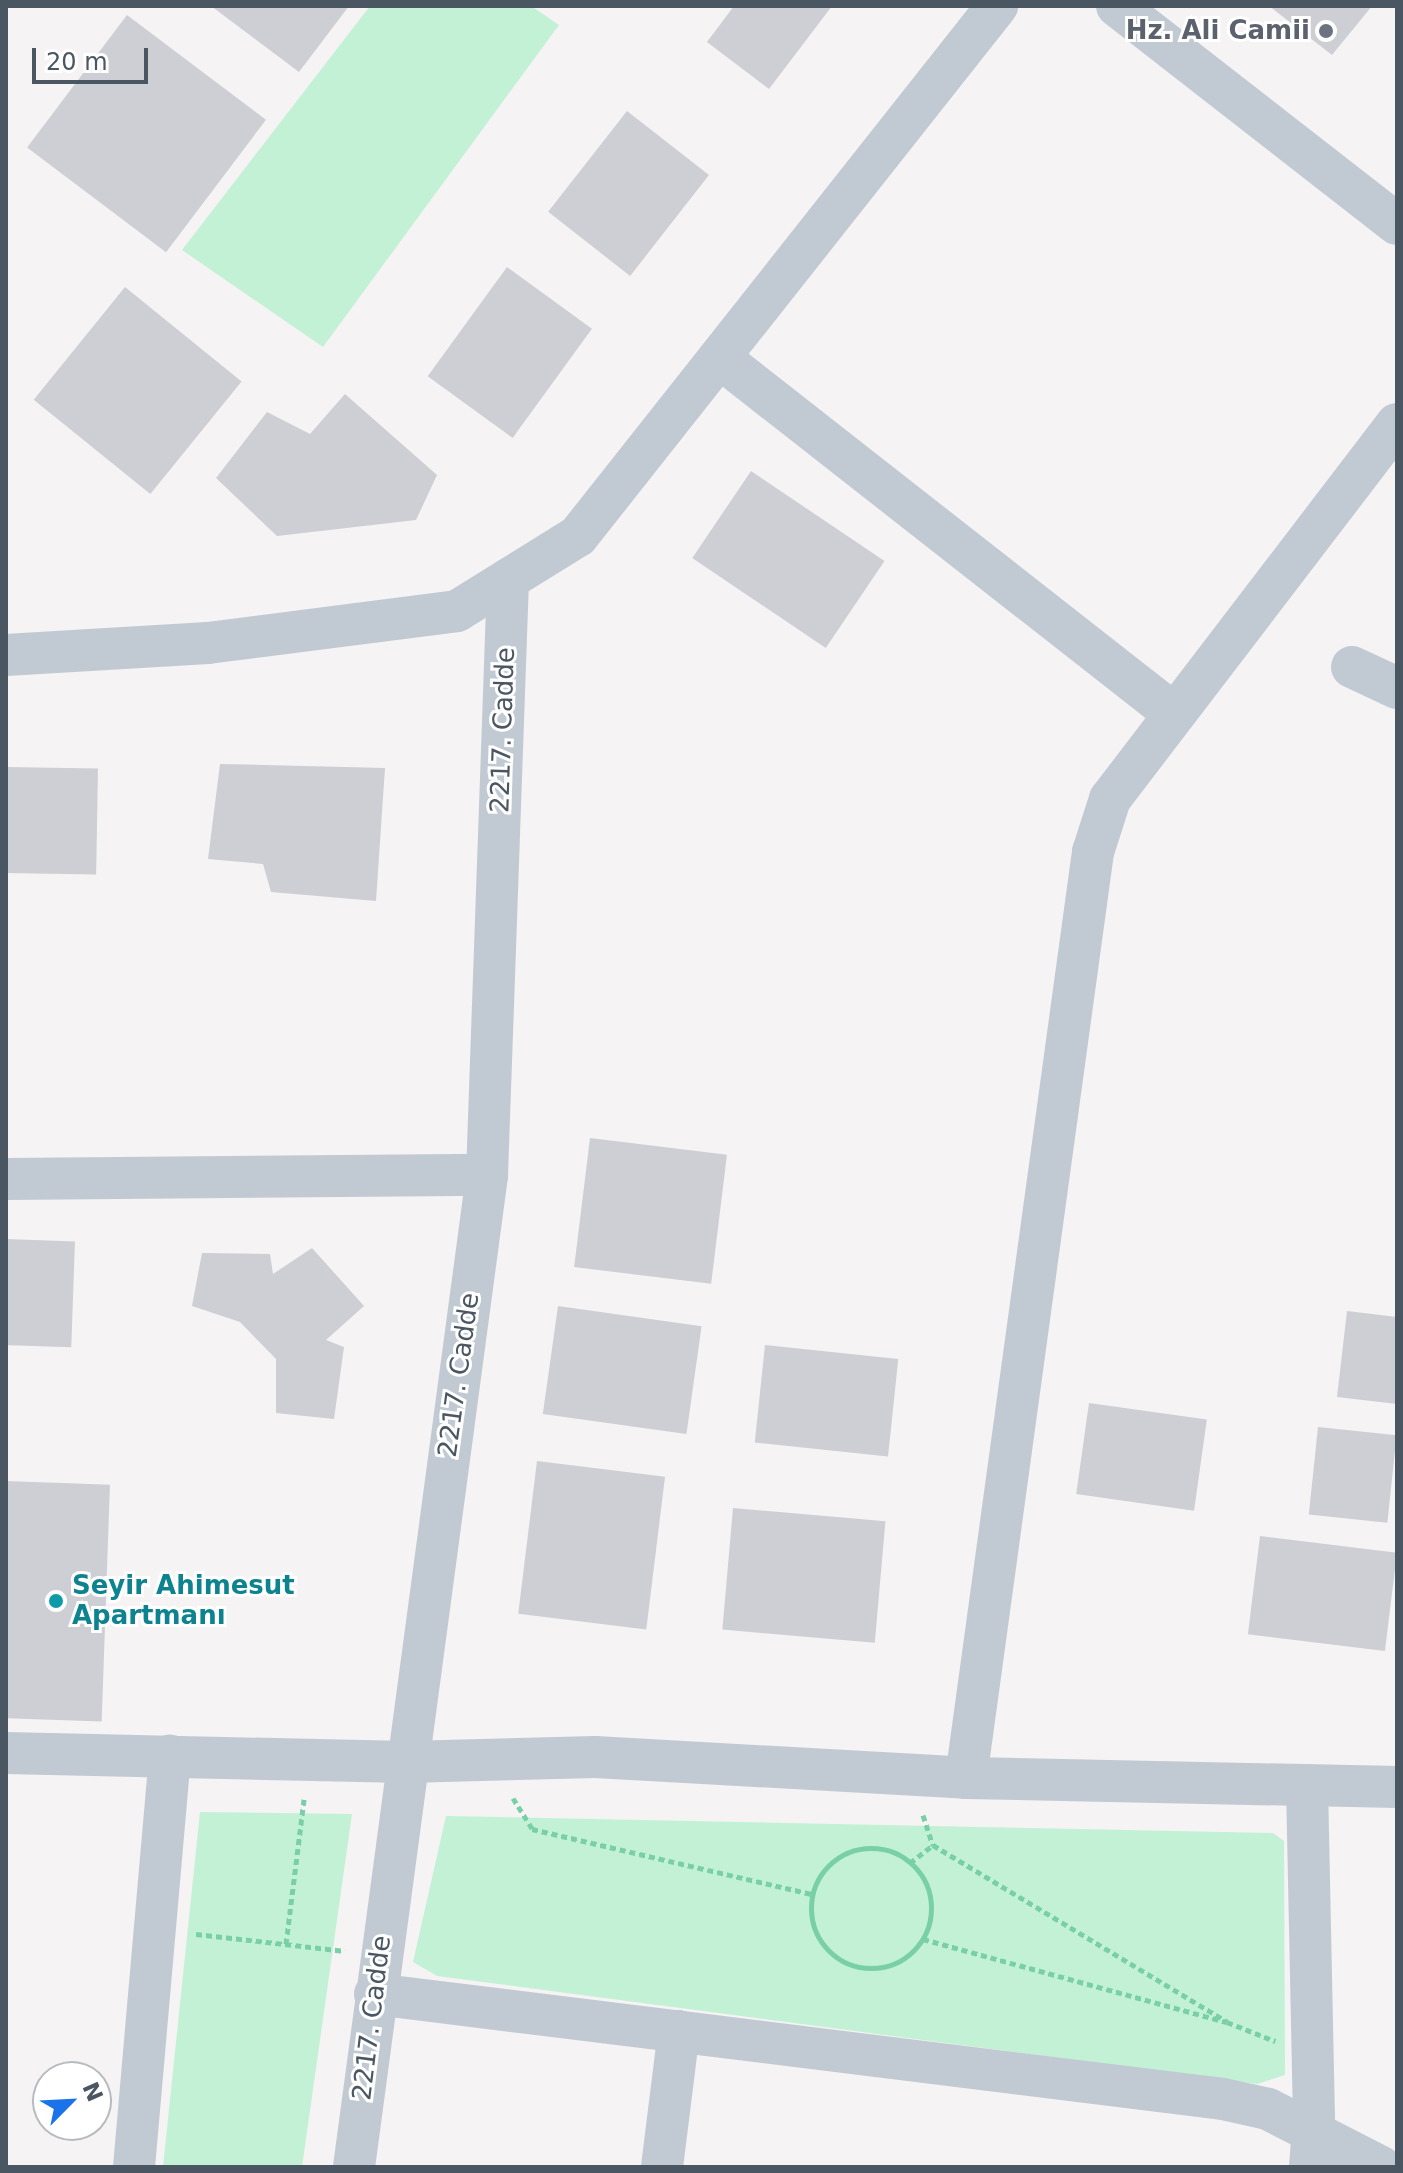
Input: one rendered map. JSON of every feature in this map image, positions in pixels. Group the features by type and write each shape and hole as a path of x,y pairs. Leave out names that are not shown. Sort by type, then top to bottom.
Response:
{"street":[{"path":"6,655 208,643 457,611 578,536 997,6"},
{"path":"1117,6 1397,224"},
{"path":"720,358 1173,713"},
{"path":"966,1778 1093,852 1110,799 1397,424"},
{"name":"2217. Cadde","path":"354,2167 487,1175 508,579"},
{"path":"1352,667 1397,688"},
{"path":"6,1179 487,1175"},
{"path":"6,1753 406,1762 595,1757 966,1778 1397,1787"},
{"path":"134,2167 170,1756"},
{"path":"1307,1785 1311,2149"},
{"path":"378,1975 679,2031 1223,2099 1268,2109 1311,2149 1381,2167"},
{"path":"662,2167 679,2031"}],"path":[{"path":"286,1944 309,1760"},
{"path":"488,1760 532,1829 812,1894"},
{"path":"909,1774 933,1845 1227,2022"},
{"path":"910,1863 933,1845"},
{"path":"885,1849 910,1863 926,1885 931,1903 923,1939 894,1964 857,1967 826,1947 811,1913 812,1894 832,1862 848,1852 885,1849"},
{"path":"155,1930 286,1944 378,1975"},
{"path":"923,1939 1227,2022 1312,2057"}],"green space":[{"path":"370,6 531,6 559,25 323,347 182,250"},
{"path":"200,1812 352,1814 302,2167 163,2167"},
{"path":"446,1816 1273,1833 1284,1841 1285,2075 1257,2084 437,1976 413,1962"}],"building":[{"path":"211,6 349,6 299,72"},
{"path":"734,6 832,6 769,89 707,42"},
{"name":"Hz. Ali Camii","path":"1269,6 1372,6 1332,55"},
{"path":"127,15 266,120 166,252 27,148"},
{"path":"627,111 709,175 630,276 548,212"},
{"path":"507,267 592,329 513,438 428,376"},
{"path":"125,287 242,381 150,494 34,400"},
{"path":"345,394 437,475 416,520 277,536 216,478 267,412 310,434"},
{"path":"751,471 884,561 826,648 692,558"},
{"path":"220,764 385,768 376,901 271,892 263,864 208,859"},
{"path":"6,767 98,769 96,875 6,873"},
{"path":"590,1138 727,1155 711,1284 574,1267"},
{"path":"6,1239 75,1241 71,1347 6,1345"},
{"path":"312,1248 364,1306 326,1340 344,1347 334,1419 276,1413 276,1359 240,1322 192,1306 202,1253 270,1254 273,1274"},
{"path":"558,1306 702,1326 686,1434 543,1414"},
{"path":"1347,1311 1397,1317 1397,1404 1337,1397"},
{"path":"765,1345 898,1359 888,1456 755,1442"},
{"path":"1089,1403 1207,1420 1194,1511 1076,1494"},
{"path":"1318,1427 1397,1435 1387,1523 1309,1515"},
{"path":"537,1461 665,1477 646,1630 518,1614"},
{"name":"Seyir Ahimesut Apartmanı","path":"6,1481 110,1485 102,1721 6,1718"},
{"path":"733,1508 885,1521 875,1643 722,1630"},
{"path":"1260,1536 1397,1553 1385,1651 1248,1634"}],"place":[{"name":"Hz. Ali Camii","path":"1326,31"},
{"name":"Seyir Ahimesut Apartmanı","path":"56,1601"}]}
